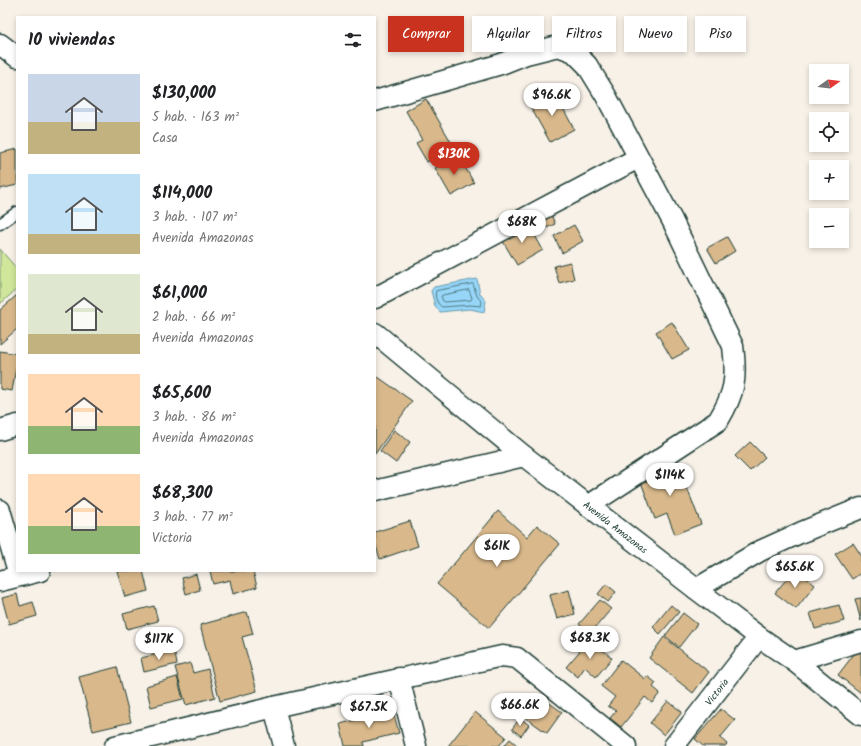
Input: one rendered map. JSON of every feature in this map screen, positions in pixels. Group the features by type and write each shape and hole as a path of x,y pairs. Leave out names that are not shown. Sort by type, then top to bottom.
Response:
{"street":[{"path":"0,44 16,56"},
{"path":"376,101 501,64 526,54 558,46 574,52 587,65 606,96 672,220 733,346 735,382 729,404 718,421 588,506"},
{"path":"376,297 638,158"},
{"name":"Avenida Amazonas","path":"376,334 524,456 759,637 794,661 861,715"},
{"path":"0,430 16,425"},
{"path":"376,491 524,456"},
{"path":"696,589 760,551 861,508"},
{"path":"0,510 16,565"},
{"path":"0,582 18,572"},
{"name":"Victoria","path":"674,746 759,637"},
{"path":"794,661 861,641"},
{"path":"115,746 148,742 274,707 502,656 517,658 626,746"},
{"path":"399,678 416,746"},
{"path":"274,707 284,746"}],"lane":[{"path":"0,224 16,213"}],"green space":[{"path":"0,249 16,268 16,290 0,304"}],"water":[{"path":"477,279 480,294 486,301 484,312 470,309 440,312 435,306 431,291 434,287"}],"building":[{"path":"555,93 574,129 550,142 530,106"},
{"path":"426,99 454,147 427,162 416,143 422,140 406,111"},
{"path":"16,149 16,185 0,189 0,153"},
{"path":"458,155 474,183 451,196 435,168"},
{"path":"550,212 555,224 542,230 537,217"},
{"path":"528,223 543,250 517,265 501,238"},
{"path":"574,225 583,241 562,253 554,236"},
{"path":"727,237 735,251 716,263 707,248"},
{"path":"570,262 574,279 559,283 554,266"},
{"path":"16,296 16,330 0,344 0,310"},
{"path":"672,322 689,350 672,359 656,332"},
{"path":"0,351 16,354 16,369 12,391 0,389"},
{"path":"378,377 412,401 376,453 376,379"},
{"path":"394,430 410,442 396,463 380,451"},
{"path":"750,442 765,457 750,471 735,456"},
{"path":"677,462 701,524 675,534 667,514 655,519 639,477"},
{"path":"498,511 527,537 537,525 560,544 489,628 437,584"},
{"path":"410,521 418,546 380,559 376,546 376,532"},
{"path":"853,543 861,555 861,573 852,579 835,554"},
{"path":"795,569 815,585 796,609 775,593"},
{"path":"117,572 143,572 148,591 125,597"},
{"path":"210,572 253,572 257,587 233,594 230,580 213,584"},
{"path":"196,574 200,590 186,594 182,578"},
{"path":"606,584 616,592 608,602 598,594"},
{"path":"569,590 575,614 557,619 550,595"},
{"path":"17,594 20,606 33,602 37,616 9,624 2,598"},
{"path":"861,598 861,621 855,599"},
{"path":"600,600 611,609 590,634 579,624"},
{"path":"671,605 679,612 660,634 653,627"},
{"path":"839,605 844,621 815,629 810,613"},
{"path":"154,606 158,621 127,629 123,614"},
{"path":"247,612 253,634 242,637 257,691 220,701 200,625"},
{"path":"683,613 697,624 679,647 665,636"},
{"path":"664,637 709,672 693,693 649,658"},
{"path":"590,639 612,658 596,677 585,667 578,677 566,667"},
{"path":"861,645 861,693 838,675"},
{"path":"174,650 177,664 144,672 141,658"},
{"path":"621,660 645,679 647,676 656,683 653,687 660,693 652,703 645,697 621,727 610,718 616,711 608,706 615,697 601,686"},
{"path":"190,663 193,673 208,669 215,697 186,705 175,667"},
{"path":"117,667 131,722 93,731 79,677"},
{"path":"177,677 183,699 151,707 146,686"},
{"path":"537,694 562,712 547,733 522,715"},
{"path":"668,701 682,712 664,735 650,723"},
{"path":"721,709 735,720 720,738 727,744 725,746 703,746 695,739"},
{"path":"393,711 399,733 363,742 364,746 345,746 340,724"},
{"path":"475,712 506,737 499,746 448,746"},
{"path":"520,718 529,725 521,736 512,729"},
{"path":"510,739 518,746 504,746"}]}
